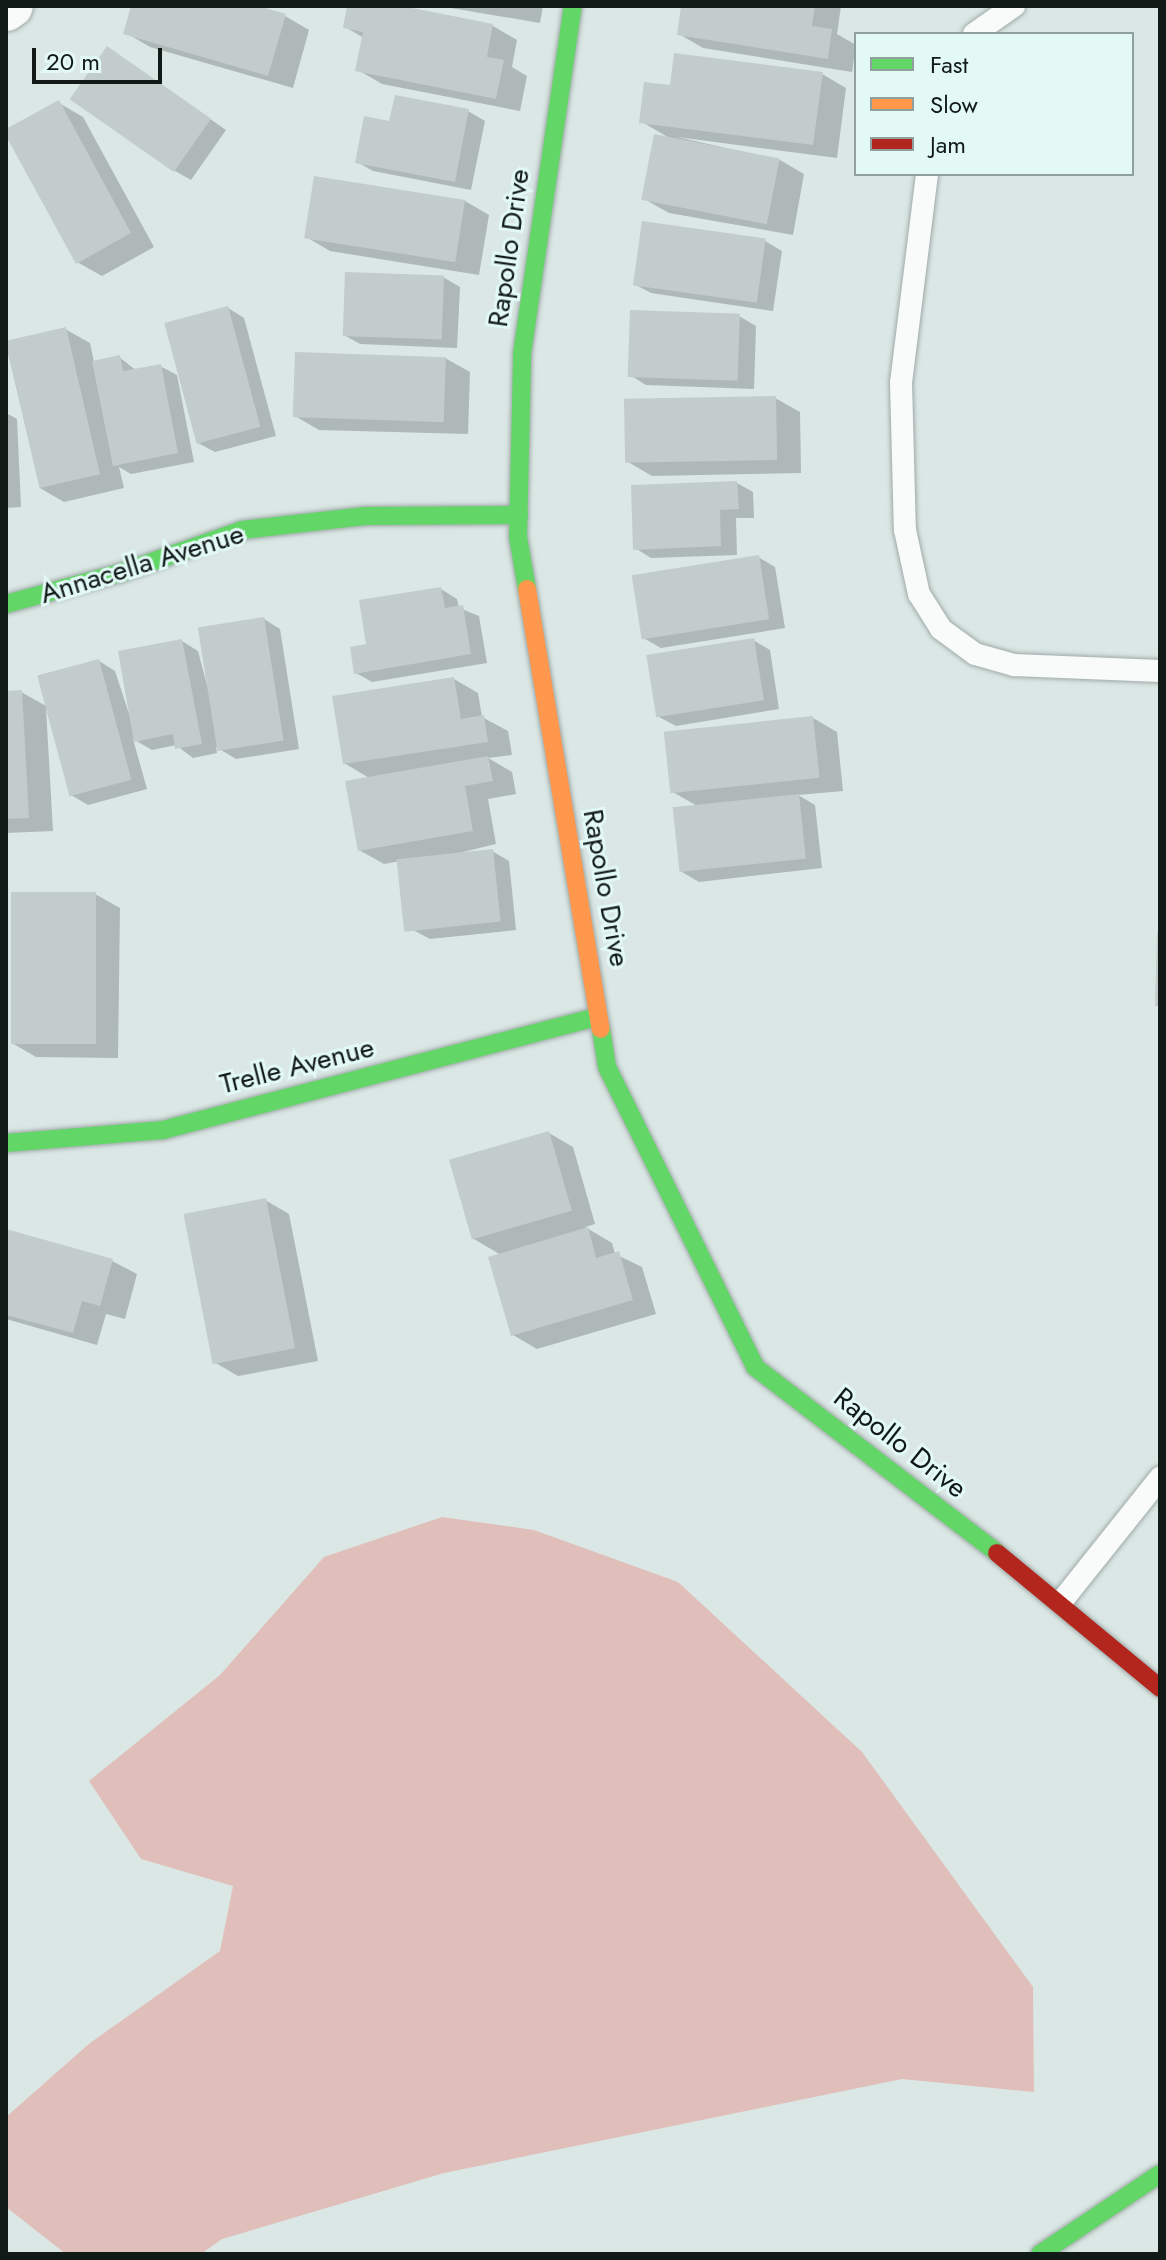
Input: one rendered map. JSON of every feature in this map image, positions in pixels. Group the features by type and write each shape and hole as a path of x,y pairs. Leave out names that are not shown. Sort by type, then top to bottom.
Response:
{"street":[{"path":"6,10 12,6"},
{"name":"Rapollo Drive","path":"573,6 522,354 518,537 607,1067 755,1367 1061,1602 1160,1688"},
{"name":"Annacella Avenue","path":"6,604 123,572 242,530 365,516 519,515"},
{"name":"Trelle Avenue","path":"6,1143 54,1143 163,1130 598,1017"},
{"path":"1040,2254 1160,2174"}],"lane":[{"path":"977,32 1014,6"},
{"path":"927,176 901,382 905,530 919,594 941,629 975,654 1014,665 1160,671"},
{"path":"1061,1602 1160,1478"}],"shaded area":[{"path":"442,1517 534,1530 678,1582 862,1752 1033,1987 1034,2092 902,2079 444,2173 222,2239 201,2254 66,2254 6,2207 6,2117 90,2043 220,1951 233,1886 141,1859 89,1781 220,1675 324,1557"}],"building":[{"path":"131,6 258,6 286,14 268,76 123,34"},
{"path":"347,6 402,6 493,24 487,57 504,60 496,99 355,71 363,32 343,28"},
{"path":"681,6 815,6 812,26 832,29 828,59 677,35"},
{"path":"107,46 211,119 174,172 70,99"},
{"path":"674,53 823,72 813,145 639,123 644,82 670,85"},
{"path":"395,95 469,109 455,182 355,163 364,116 389,121"},
{"path":"59,100 131,233 76,264 6,136 6,129"},
{"path":"654,134 780,158 767,224 641,200"},
{"path":"314,176 465,200 455,262 304,238"},
{"path":"642,221 766,238 757,303 633,285"},
{"path":"345,272 444,275 442,339 343,336"},
{"path":"228,306 260,427 197,444 164,323"},
{"path":"630,310 740,314 738,381 628,377"},
{"path":"66,327 100,474 40,488 6,341"},
{"path":"295,352 446,357 444,422 293,417"},
{"path":"120,355 123,371 161,364 178,453 113,466 92,361"},
{"path":"776,396 777,460 625,463 624,399"},
{"path":"737,481 739,509 720,510 721,546 633,550 631,485"},
{"path":"759,555 769,619 642,639 632,575"},
{"path":"441,587 445,608 463,605 471,654 354,674 350,647 366,644 359,600"},
{"path":"264,617 284,740 217,751 198,627"},
{"path":"754,638 764,700 656,717 646,655"},
{"path":"182,639 202,744 175,749 173,734 134,742 118,651"},
{"path":"99,659 131,780 70,796 37,676"},
{"path":"454,677 461,719 484,715 488,742 343,764 332,696"},
{"path":"22,690 29,818 6,819 6,691"},
{"path":"813,716 819,778 670,793 664,732"},
{"path":"488,756 493,781 465,786 473,831 358,851 345,781"},
{"path":"799,794 806,859 679,872 673,807"},
{"path":"493,849 501,922 404,932 397,859"},
{"path":"11,892 96,892 96,1044 11,1044"},
{"path":"1157,933 1160,933 1160,1006 1155,1006"},
{"path":"549,1131 572,1211 472,1239 449,1160"},
{"path":"266,1198 295,1348 213,1364 184,1214"},
{"path":"588,1227 596,1258 619,1251 633,1300 511,1336 488,1257"},
{"path":"6,1229 113,1259 100,1306 82,1301 73,1333 6,1315"}],"traffic: fast":[{"path":"527,589 518,537 522,354 573,6"},
{"path":"6,604 123,572 242,530 365,516 519,515"},
{"path":"6,1143 163,1130 598,1017"},
{"path":"601,1029 607,1067 755,1367 997,1553"},
{"path":"1040,2254 1160,2174"}],"traffic: slow":[{"path":"527,589 601,1029"}],"traffic: jam":[{"path":"997,1553 1160,1688"}]}
